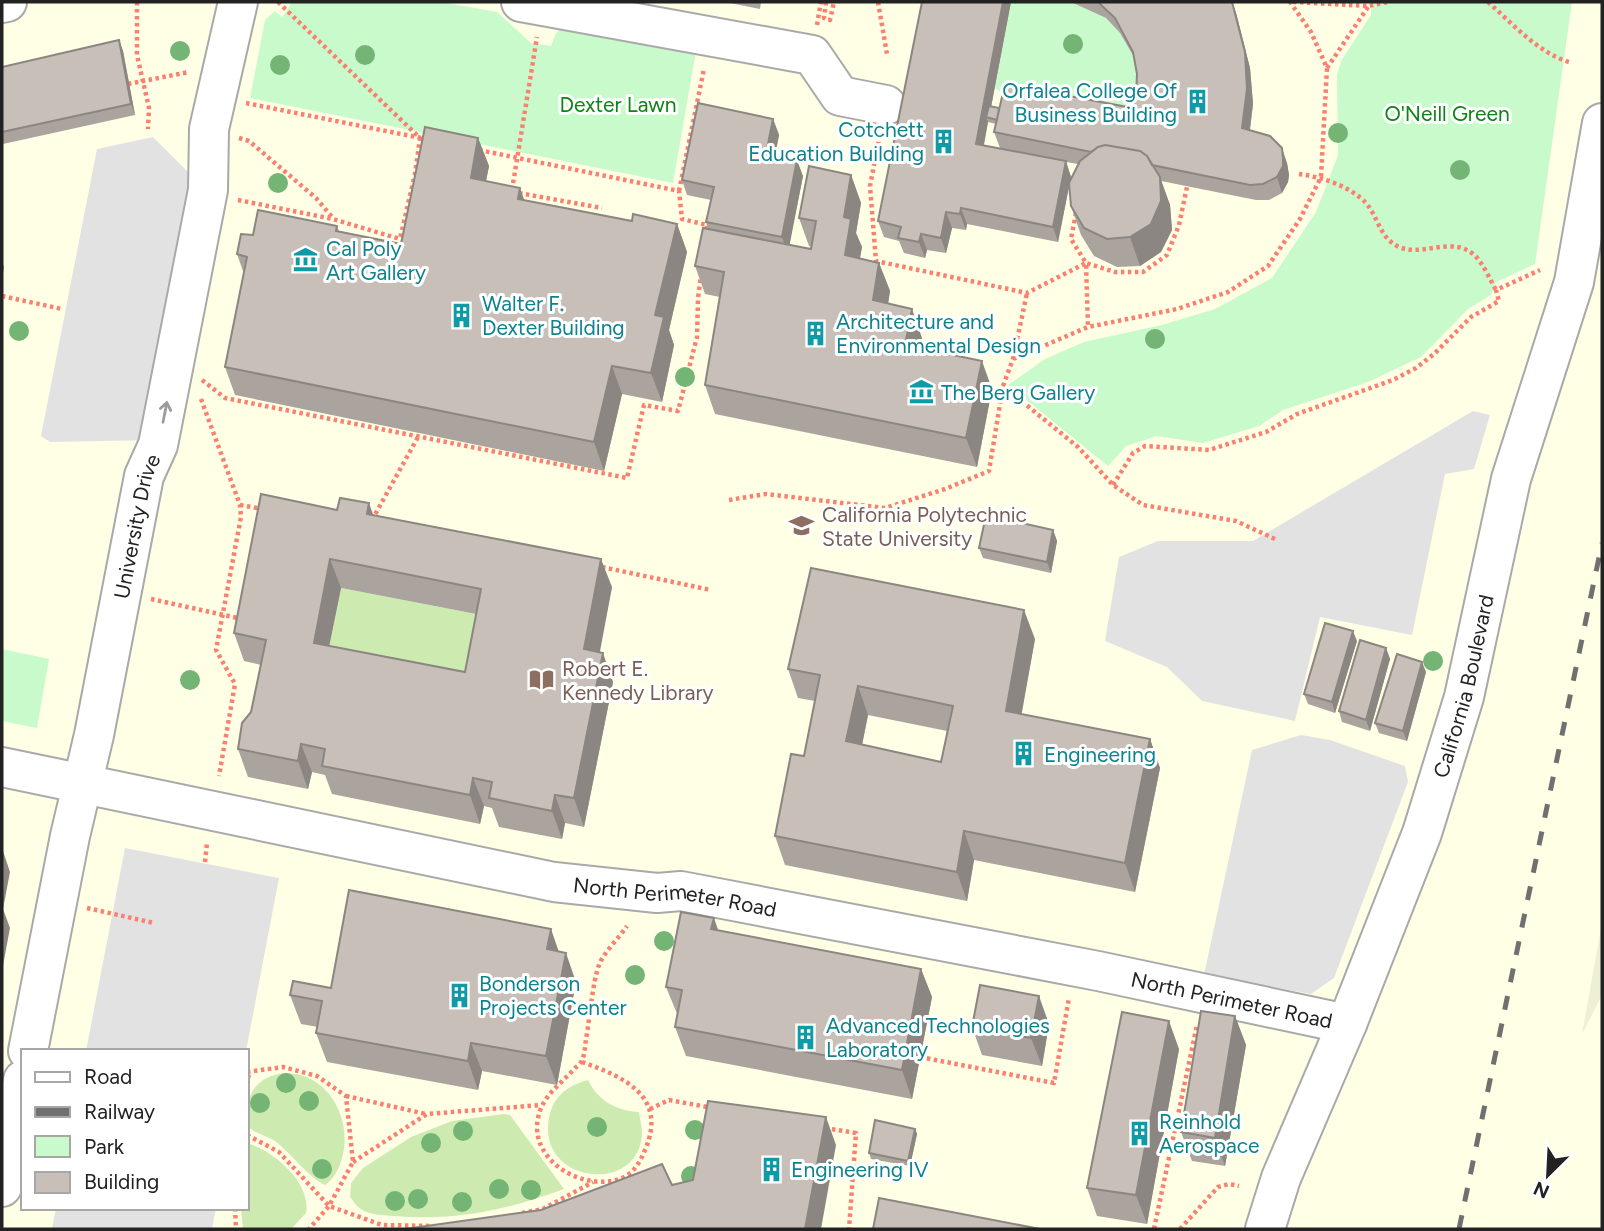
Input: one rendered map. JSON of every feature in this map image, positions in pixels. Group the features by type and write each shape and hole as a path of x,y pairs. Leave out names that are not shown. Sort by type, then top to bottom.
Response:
{"street":[{"path":"2,3 7,2"},
{"name":"University Drive","path":"28,1049 144,476 158,445 208,190 238,2"},
{"path":"526,3 812,55 840,96 886,105"},
{"name":"California Boulevard","path":"1265,1229 1281,1178 1348,1024 1422,833 1464,697 1511,479 1574,282 1602,122"},
{"name":"North Perimeter Road","path":"2,767 554,882 657,893 681,891 1098,971 1348,1024"},
{"path":"2,1186 21,1090"}],"path":[{"path":"137,2 137,55 149,108 148,129"},
{"path":"278,2 420,138"},
{"path":"826,2 824,18 831,20 834,2"},
{"path":"878,2 887,54"},
{"path":"1291,2 1368,6 1388,2"},
{"path":"1013,359 1088,327 1177,309 1228,292 1268,266 1300,219 1321,177 1327,68 1311,32 1291,2"},
{"path":"1488,2 1526,36 1558,59 1572,63"},
{"path":"526,3 538,41 511,194 602,208"},
{"path":"1327,68 1368,6"},
{"path":"706,237 707,225 682,219 679,191 710,36"},
{"path":"128,84 194,71 218,121 249,141 316,198 333,219"},
{"path":"886,105 870,186 876,261 1027,293 1086,263 1115,272 1143,272 1167,255 1179,225 1189,176"},
{"path":"218,121 432,140"},
{"path":"400,239 420,138"},
{"path":"469,148 679,191"},
{"path":"1113,485 1133,453 1145,446 1209,450 1266,432 1297,414 1393,380 1416,368 1471,317 1499,301 1496,290 1475,255 1448,246 1422,251 1401,247 1384,237 1364,201 1321,177 1299,174"},
{"path":"237,200 333,219 408,242"},
{"path":"1078,203 1072,239 1086,263 1088,327"},
{"path":"1496,290 1539,270"},
{"path":"197,377 225,398 627,478 644,405 678,411 698,337 701,274"},
{"path":"729,500 766,494 885,508 945,489 989,471 1003,386 1013,359 1027,293"},
{"path":"2,296 62,309"},
{"path":"1003,386 1078,447 1113,485 1143,505 1236,521 1275,540"},
{"path":"199,394 240,505 241,517 216,650 235,684 219,776"},
{"path":"372,521 418,437"},
{"path":"240,505 266,510"},
{"path":"360,519 384,523"},
{"path":"593,566 711,590"},
{"path":"147,598 252,621"},
{"path":"205,862 207,842"},
{"path":"82,907 154,923"},
{"path":"594,1182 568,1175 548,1159 540,1139 537,1121 547,1095 582,1062 600,964 627,926"},
{"path":"920,1057 1054,1083 1069,996"},
{"path":"1154,1229 1198,1022"},
{"path":"516,1215 543,1209 594,1182 621,1178 639,1165 651,1136 650,1109 641,1092 625,1080 582,1062"},
{"path":"248,1073 283,1067 317,1076 346,1096 427,1114 541,1105"},
{"path":"346,1096 353,1162"},
{"path":"650,1109 669,1100 722,1110"},
{"path":"309,1229 329,1206 353,1162 427,1114"},
{"path":"816,1126 856,1133 850,1226"},
{"path":"248,1136 279,1152 329,1206 382,1225 435,1226"},
{"path":"1180,1229 1218,1187 1229,1184 1239,1186"},
{"path":"234,1210 236,1229"}],"shaded area":[{"name":"California Polytechnic State University","path":"2,2 1602,2 1602,1229 2,1229"},
{"path":"153,137 205,189 155,440 50,442 41,436 97,149"},
{"path":"1473,411 1490,415 1474,469 1445,474 1412,635 1320,617 1295,721 1202,701 1167,667 1105,641 1119,557 1158,541 1253,541"},
{"path":"1301,735 1330,740 1405,766 1408,782 1334,978 1311,994 1204,975 1252,750"},
{"path":"125,848 279,878 246,1049 86,1049"},
{"path":"1602,923 1602,995 1582,1034"},
{"path":"56,1210 216,1210 212,1229 52,1229"}],"green space":[{"name":"Dexter Lawn","path":"292,2 441,2 497,12 531,43 551,46 556,33 566,25 696,51 673,183 250,98 265,20 275,11 282,17"},
{"path":"1011,2 1072,2 1106,18 1120,33 1139,67 1142,111 1010,99 995,88"},
{"name":"O'Neill Green","path":"1371,2 1572,2 1535,264 1496,282 1491,295 1468,309 1421,357 1368,382 1283,410 1259,426 1203,443 1157,436 1126,446 1108,466 1008,385 1045,359 1084,342 1162,325 1215,309 1272,278 1316,212 1338,155 1337,75 1341,61 1371,15"},
{"path":"341,588 491,617 475,701 324,672"},
{"path":"2,649 49,659 37,728 2,721"},
{"path":"276,1075 300,1075 314,1081 325,1089 340,1114 345,1143 342,1158 336,1173 325,1185 275,1141 248,1126 248,1105 253,1091 262,1081"},
{"path":"588,1080 597,1094 609,1104 623,1110 639,1112 642,1134 636,1154 624,1167 607,1174 588,1174 570,1167 556,1155 549,1137 550,1114 559,1096 569,1088"},
{"path":"510,1115 564,1189 500,1209 439,1217 372,1214 360,1208 350,1197 351,1183 363,1168 411,1137 452,1121"},
{"path":"248,1143 279,1160 288,1169 303,1190 306,1213 291,1229 243,1229 241,1210 248,1210"}],"building":[{"name":"Cotchett Education Building","path":"922,2 1003,2 976,144 1066,161 1053,227 961,208 960,214 946,212 941,238 921,234 919,242 898,238 901,227 878,221"},
{"name":"Orfalea College Of Business Building","path":"1098,2 1232,2 1245,52 1247,89 1242,128 1270,136 1282,148 1283,166 1277,177 1263,184 1250,185 1152,165 1140,151 1105,145 1091,152 994,132 1005,84 1133,108 1137,74 1133,52 1115,18"},
{"path":"119,40 131,104 2,132 2,67"},
{"path":"698,103 773,119 766,154 797,160 782,237 706,222 714,187 682,180"},
{"path":"989,106 999,108 997,120 986,117"},
{"name":"Walter F. Dexter Building","path":"425,127 478,138 471,178 520,188 518,199 632,221 633,214 677,224 655,315 664,317 651,373 612,366 594,442 225,367 247,257 237,254 241,234 253,235 258,210 337,226 336,231 401,244"},
{"path":"1105,145 1140,151 1147,156 1160,177 1161,201 1151,224 1130,237 1107,239 1084,228 1071,206 1069,183 1080,161"},
{"name":"Architecture and Environmental Design","path":"809,166 851,175 844,217 851,219 845,255 879,263 873,300 912,309 905,345 982,361 966,438 705,385 724,272 695,266 703,228 811,249 816,221 799,218"},
{"name":"Robert E. Kennedy Library","path":"261,494 337,510 340,498 369,503 367,514 601,559 584,649 603,653 574,798 555,795 552,811 489,798 492,782 473,778 470,795 322,766 325,749 301,744 298,761 238,749 242,723 251,712 266,640 234,633","holes":["330,559 481,589 465,672 314,643"]},
{"path":"986,515 1053,530 1047,562 979,548"},
{"name":"Engineering","path":"811,568 1024,610 1006,711 1150,739 1125,863 964,831 957,872 775,836 791,754 804,756 820,675 788,669","holes":["858,686 953,706 941,762 846,741"]},
{"path":"1325,623 1353,631 1332,702 1304,694"},
{"path":"1360,640 1386,648 1366,720 1339,711"},
{"path":"1397,654 1422,662 1403,731 1375,723"},
{"name":"Bonderson Projects Center","path":"349,890 551,929 547,949 566,953 546,1056 471,1043 468,1061 316,1033 322,1001 290,995 293,981 331,988"},
{"name":"Advanced Technologies Laboratory","path":"681,912 714,918 711,929 921,969 902,1070 675,1027 682,990 666,987"},
{"path":"980,985 1039,996 1031,1038 972,1027"},
{"path":"1201,1011 1235,1016 1215,1138 1181,1132"},
{"path":"1122,1012 1169,1021 1136,1195 1087,1188"},
{"path":"708,1101 826,1117 805,1229 405,1229 541,1210 662,1164 672,1185 693,1180"},
{"path":"875,1120 915,1129 908,1161 869,1153"},
{"path":"879,1198 1040,1229 873,1229"}],"railway":[{"path":"1459,1229 1602,543"}],"place":[{"name":"Orfalea College Of Business Building","path":"1197,102"},
{"name":"Cotchett Education Building","path":"944,141"},
{"name":"Cal Poly Art Gallery","path":"306,260"},
{"name":"Walter F. Dexter Building","path":"462,315"},
{"name":"Architecture and Environmental Design","path":"816,333"},
{"name":"The Berg Gallery","path":"921,392"},
{"name":"California Polytechnic State University","path":"802,526"},
{"name":"Robert E. Kennedy Library","path":"542,680"},
{"name":"Engineering","path":"1024,754"},
{"name":"Bonderson Projects Center","path":"459,995"},
{"name":"Advanced Technologies Laboratory","path":"806,1037"},
{"name":"Reinhold Aerospace","path":"1139,1133"},
{"name":"Engineering IV","path":"771,1169"}]}
